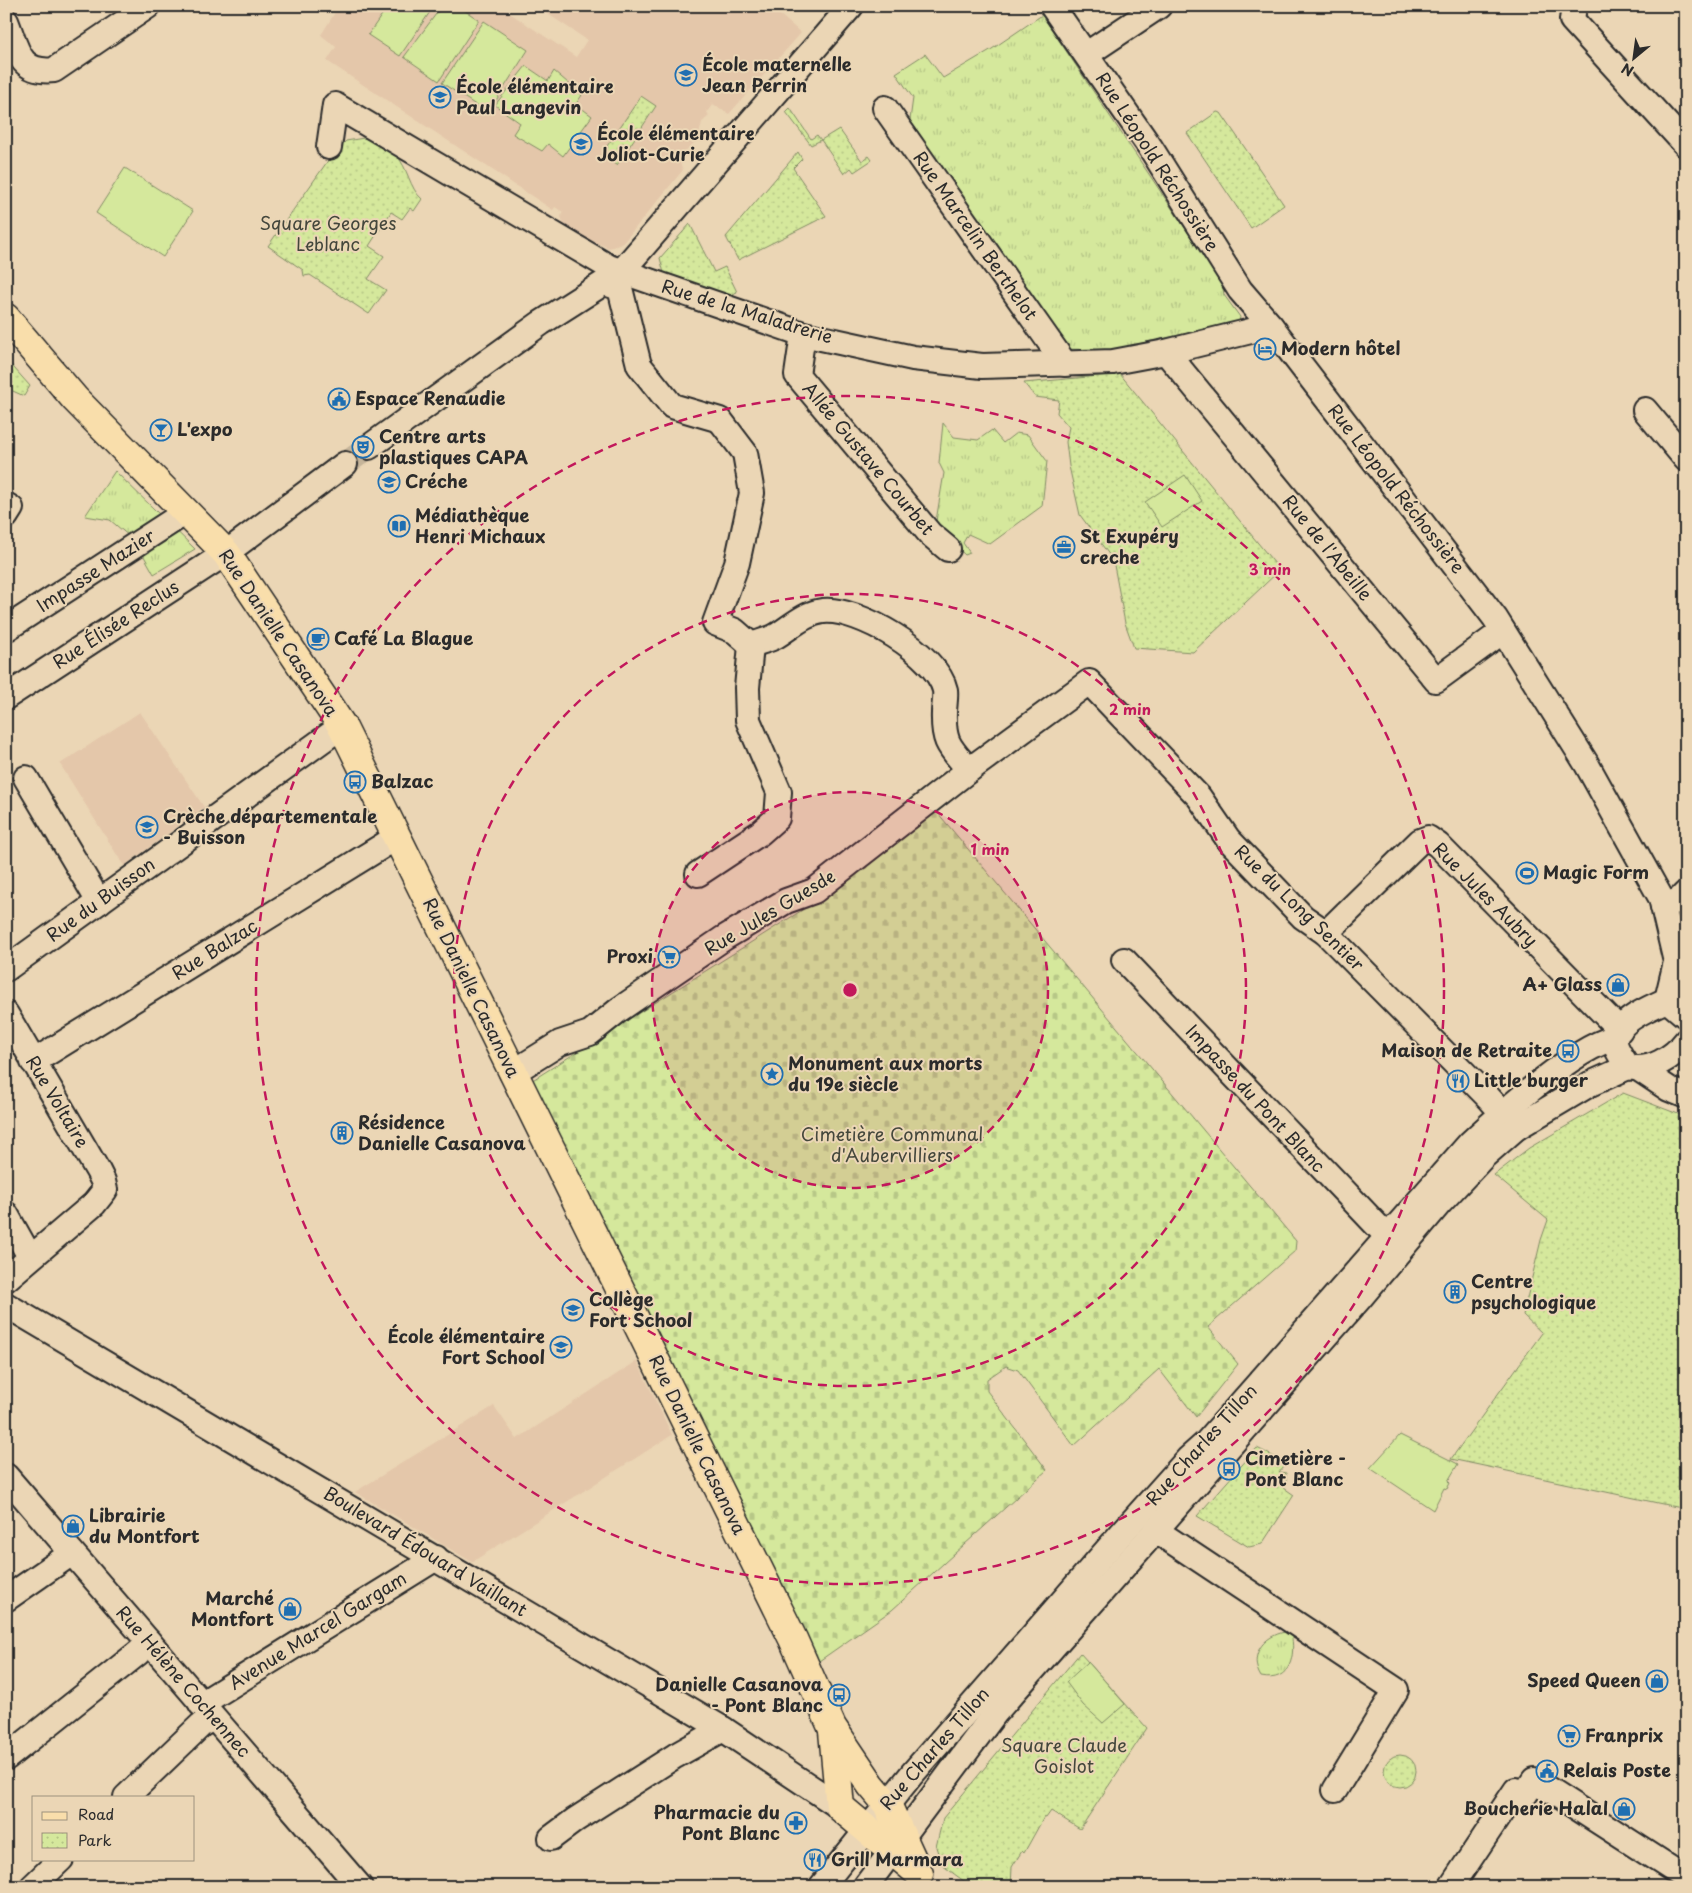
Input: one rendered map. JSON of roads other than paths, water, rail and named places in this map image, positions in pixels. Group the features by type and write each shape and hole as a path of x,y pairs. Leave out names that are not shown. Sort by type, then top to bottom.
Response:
{"main road":[{"name":"Rue Danielle Casanova","path":"6,318 75,399 226,553 342,726 512,1073 794,1639 832,1727 870,1785 886,1804 897,1844 926,1880"},
{"name":"Rue Danielle Casanova","path":"832,1727 840,1806 866,1829 897,1844"}],"street":[{"path":"6,21 22,62 32,69 42,71 54,70 148,6"},
{"path":"369,447 541,323 613,277 851,6"},
{"name":"Rue Léopold Réchossière","path":"1052,6 1150,147 1240,290 1271,326 1503,631 1586,763 1661,898 1676,962 1667,1000"},
{"path":"1087,54 1159,6"},
{"path":"1574,6 1572,20 1686,145"},
{"name":"Rue de la Maladrerie","path":"329,147 335,105 609,267 613,277 803,334 913,358 982,366 1113,362 1166,352 1271,326"},
{"name":"Rue Marcelin Berthelot","path":"885,108 1065,364"},
{"path":"613,277 620,288 639,365 672,406 720,420 745,453 752,493 737,563 715,623 735,631 751,645"},
{"name":"Allée Gustave Courbet","path":"803,334 797,374 930,534 948,549"},
{"name":"Rue de l'Abeille","path":"1166,352 1436,680 1503,631"},
{"path":"1645,410 1686,459"},
{"name":"Rue Élisée Reclus","path":"6,697 226,553 345,464"},
{"path":"6,505 11,508 6,516"},
{"name":"Impasse Mazier","path":"6,630 186,512"},
{"path":"751,645 774,637 807,615 824,611 841,613 871,622 920,654 939,677 944,690 944,734 947,743 969,770"},
{"path":"698,874 760,832 777,818 779,792 748,720 747,688 751,645"},
{"name":"Rue Jules Guesde","path":"512,1073 560,1043 590,1033 620,1009 724,938 786,901 814,890 969,770 1089,682"},
{"name":"Rue du Long Sentier","path":"1089,682 1199,797 1228,839 1303,917 1326,934 1510,1120"},
{"name":"Rue du Buisson","path":"6,969 342,726"},
{"path":"26,778 99,902"},
{"name":"Rue Balzac","path":"34,1062 397,837"},
{"name":"Rue Jules Aubry","path":"1326,934 1420,842 1428,838 1438,845 1617,1034"},
{"path":"1663,906 1680,900 1686,893"},
{"path":"1676,962 1686,938"},
{"name":"Impasse du Pont Blanc","path":"1124,960 1387,1236"},
{"path":"1667,1000 1686,1016"},
{"name":"Rue Charles Tillon","path":"865,1887 995,1714 1360,1298 1439,1204 1483,1157 1510,1120 1572,1061 1602,1041 1617,1034 1642,1011 1667,1000"},
{"name":"Rue Voltaire","path":"6,1014 104,1181 105,1190 94,1204 30,1257"},
{"path":"1617,1034 1616,1048 1633,1068 1669,1089 1686,1096"},
{"name":"Rue Charles Tillon","path":"821,1887 886,1804 1121,1534 1188,1459 1206,1444 1470,1143 1510,1120 1590,1084 1633,1068 1664,1061 1686,1041"},
{"path":"6,1214 30,1257 6,1280"},
{"name":"Boulevard Édouard Vaillant","path":"6,1305 723,1729 840,1806"},
{"name":"Rue Hélène Cochennec","path":"6,1476 360,1887"},
{"path":"1155,1530 1396,1690 1335,1790"},
{"path":"6,1599 72,1553"},
{"name":"Avenue Marcel Gargam","path":"127,1796 201,1725 207,1711 436,1558"},
{"path":"6,1758 138,1653 149,1642"},
{"path":"551,1838 575,1820 675,1756 723,1729"},
{"path":"1451,1887 1516,1790 1524,1795 1534,1780 1686,1878"},
{"path":"32,1887 60,1860"}],"tunnel":[{"path":"345,464 369,447"}],"place":[{"name":"École maternelle Jean Perrin","path":"686,75"},
{"name":"École élémentaire Paul Langevin","path":"440,97"},
{"name":"École élémentaire Joliot-Curie","path":"581,144"},
{"name":"Modern hôtel","path":"1265,349"},
{"name":"Espace Renaudie","path":"339,399"},
{"name":"L'expo","path":"161,430"},
{"name":"Centre arts plastiques CAPA","path":"363,447"},
{"name":"Créche","path":"389,482"},
{"name":"Médiathèque Henri Michaux","path":"399,526"},
{"name":"St Exupéry creche","path":"1064,547"},
{"name":"Café La Blague","path":"318,639"},
{"name":"Balzac","path":"355,782"},
{"name":"Crèche départementale - Buisson","path":"147,827"},
{"name":"Magic Form","path":"1527,873"},
{"name":"Proxi","path":"669,957"},
{"name":"A+ Glass","path":"1618,985"},
{"name":"Maison de Retraite","path":"1568,1051"},
{"name":"Monument aux morts du 19e siècle","path":"772,1074"},
{"name":"Little burger","path":"1458,1081"},
{"name":"Résidence Danielle Casanova","path":"342,1133"},
{"name":"Centre psychologique","path":"1455,1292"},
{"name":"Collège Fort School","path":"573,1310"},
{"name":"École élémentaire Fort School","path":"561,1347"},
{"name":"Cimetière - Pont Blanc","path":"1229,1469"},
{"name":"Librairie du Montfort","path":"73,1526"},
{"name":"Marché Montfort","path":"290,1609"},
{"name":"Speed Queen","path":"1657,1681"},
{"name":"Danielle Casanova - Pont Blanc","path":"839,1695"},
{"name":"Franprix","path":"1569,1736"},
{"name":"Relais Poste","path":"1547,1771"},
{"name":"Boucherie Halal","path":"1624,1809"},
{"name":"Pharmacie du Pont Blanc","path":"796,1823"},
{"name":"Grill Marmara","path":"815,1860"}],"park label":[{"name":"Square Georges Leblanc","path":"328,234"},
{"name":"Cimetière Communal d'Aubervilliers","path":"892,1145"},
{"name":"Square Claude Goislot","path":"1064,1756"}]}
